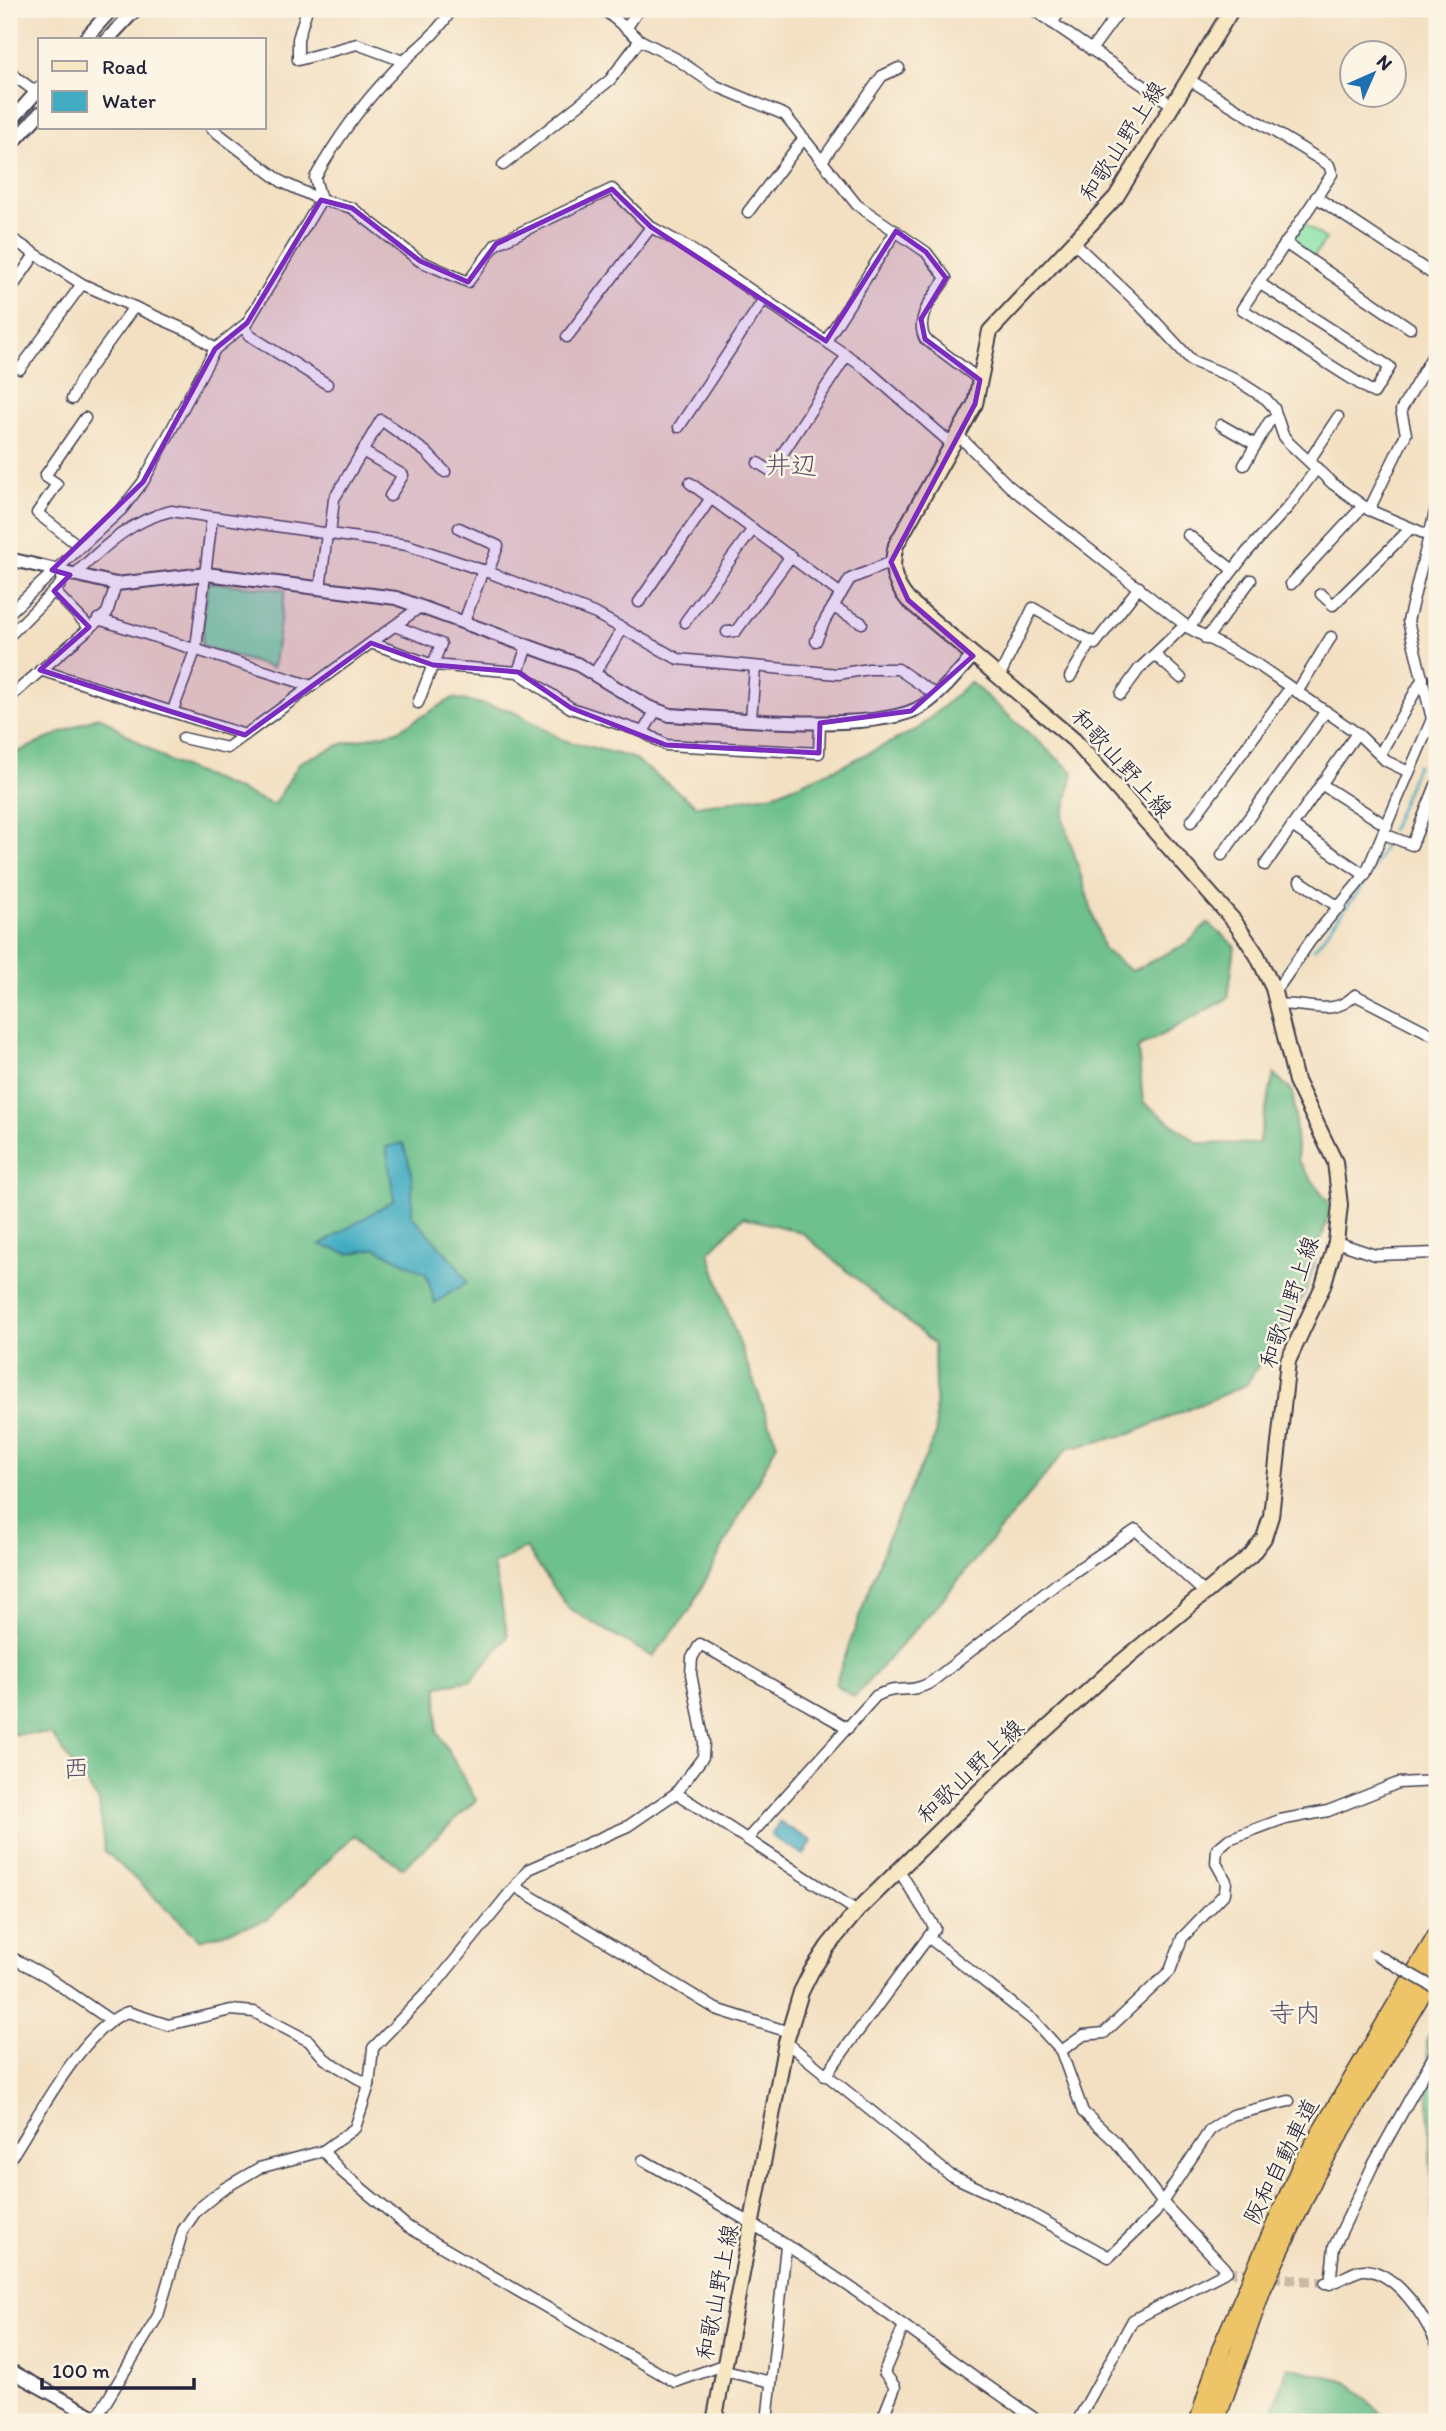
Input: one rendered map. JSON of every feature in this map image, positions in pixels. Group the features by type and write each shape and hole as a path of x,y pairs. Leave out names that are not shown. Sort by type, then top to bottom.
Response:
{"highway":[{"name":"阪和自動車道","path":"1199,2422 1238,2309 1301,2168 1437,1936"},
{"name":"阪和自動車道","path":"1215,2422 1262,2288 1314,2175 1437,1967"}],"main road":[{"name":"和歌山野上線","path":"714,2422 788,2037 811,1972 857,1911 900,1872 998,1773 1077,1701 1251,1555 1264,1538 1272,1516 1288,1361 1323,1286 1336,1242 1340,1205 1335,1162 1296,1081 1273,988 1257,955 1234,921 1074,740 908,600 893,576 891,562 896,545 975,404 989,331 1116,197 1232,9"}],"street":[{"path":"86,38 112,9"},
{"path":"109,38 136,9"},
{"path":"307,9 298,39 298,60 358,44 403,61"},
{"path":"9,636 54,591 79,546 122,509 143,482 215,349 244,326 321,200 315,178 335,142 403,61 427,43 452,9"},
{"path":"603,9 640,40 675,58 716,86 785,115 857,205 926,252 946,278 921,319 920,330 925,339 980,380"},
{"path":"626,29 639,9"},
{"path":"1032,9 1172,105"},
{"path":"1052,23 1062,9"},
{"path":"1091,50 1121,9"},
{"path":"503,165 610,80 640,40"},
{"path":"822,161 882,76 899,68"},
{"path":"9,72 38,90 9,123"},
{"path":"1188,79 1329,165 1332,174 1285,243 1242,309 1374,393 1390,367 1259,283"},
{"path":"9,147 38,115"},
{"path":"214,130 282,182 321,200 352,208 419,261 468,282 496,244 612,189 651,227 689,248 846,355 1187,627 1258,665 1409,772"},
{"path":"748,212 804,138"},
{"path":"1316,197 1437,277"},
{"path":"567,337 651,227"},
{"path":"826,341 896,231"},
{"path":"9,237 34,256 82,284 193,333 215,349"},
{"path":"1074,243 1140,305 1192,362 1232,377 1266,399 1274,408 1283,435 1366,508 1428,535"},
{"path":"1285,243 1410,328"},
{"path":"9,292 34,256"},
{"path":"20,369 82,284"},
{"path":"679,427 764,299"},
{"path":"72,399 81,380 134,307"},
{"path":"244,326 249,335 327,384"},
{"path":"1291,584 1366,508 1406,434 1401,410 1433,355 1437,354"},
{"path":"758,463 771,471 846,355"},
{"path":"1121,694 1139,669 1187,627 1289,506 1338,416"},
{"path":"1244,465 1269,422 1277,417"},
{"path":"79,546 37,513 57,484 45,476 85,418"},
{"path":"320,589 334,499 381,420 426,452 444,472"},
{"path":"1221,425 1256,445"},
{"path":"364,452 403,475 390,496"},
{"path":"690,483 841,594"},
{"path":"639,601 711,498"},
{"path":"1273,988 1280,985 1311,940 1365,875 1432,719 1408,621 1437,504"},
{"path":"9,612 119,533 148,517 172,511 407,545 486,571 623,628 664,654 678,659 838,674 869,669 898,669 936,695"},
{"path":"173,710 196,648 212,518"},
{"path":"459,528 498,546 464,622"},
{"path":"1321,594 1332,606 1411,528"},
{"path":"685,622 753,529"},
{"path":"1188,535 1233,570"},
{"path":"727,632 736,631 791,556"},
{"path":"9,559 116,584 206,574 396,598 577,664 656,710 670,715 820,723 898,715 923,706 973,656"},
{"path":"816,642 833,607 856,575 891,562"},
{"path":"1206,639 1251,580"},
{"path":"9,698 107,613 116,584"},
{"path":"999,677 1033,608 1095,644 1139,587"},
{"path":"54,591 89,627"},
{"path":"183,738 222,749 420,607"},
{"path":"833,607 862,624"},
{"path":"98,619 312,686"},
{"path":"395,626 441,644 418,703"},
{"path":"594,674 623,628"},
{"path":"1191,822 1294,690 1331,637"},
{"path":"1070,677 1091,641"},
{"path":"371,643 433,665 518,673 571,708 643,732 666,745 819,753 820,723"},
{"path":"518,673 527,646"},
{"path":"1155,655 1181,678"},
{"path":"751,719 755,668"},
{"path":"40,670 245,735"},
{"path":"1380,754 1423,678"},
{"path":"643,732 656,710"},
{"path":"1222,855 1325,710"},
{"path":"1265,866 1357,733"},
{"path":"1321,784 1385,830 1412,845 1436,785"},
{"path":"1292,826 1365,875"},
{"path":"1300,881 1340,908"},
{"path":"1278,1005 1319,1010 1349,1002 1355,995 1431,1034"},
{"path":"1336,1242 1375,1255 1437,1253"},
{"path":"748,1838 876,1696 891,1688 915,1691 930,1684 1059,1582 1136,1530 1205,1593"},
{"path":"9,2370 99,2421 158,2316 183,2230 197,2210 223,2189 259,2168 323,2151 355,2128 369,2085 373,2048 438,1981 529,1869 628,1826 676,1793 702,1757 704,1742 691,1674 692,1658 700,1644 848,1728"},
{"path":"1061,2051 1084,2035 1104,2033 1170,1970 1182,1938 1225,1893 1226,1881 1216,1863 1216,1856 1217,1849 1229,1839 1280,1820 1328,1811 1398,1783 1437,1781"},
{"path":"676,1793 857,1911"},
{"path":"825,2076 935,1928 900,1872"},
{"path":"516,1887 716,2009 788,2037 825,2076 950,2175 1015,2205 1109,2257 1162,2203 1210,2130 1232,2115 1289,2101"},
{"path":"928,1937 1034,2021 1061,2051 1083,2112 1116,2142 1162,2203 1227,2270 1133,2320 1077,2422"},
{"path":"1376,1954 1437,1989"},
{"path":"9,1971 12,1959 46,1976 110,2020"},
{"path":"9,2161 82,2050 110,2020 128,2012 168,2025 231,2010 254,2012 309,2041 325,2059 369,2085"},
{"path":"1437,2050 1373,2165 1334,2247 1327,2283 1365,2270 1388,2279 1426,2320 1437,2344"},
{"path":"323,2151 342,2172 408,2227 675,2382 726,2367 771,2382"},
{"path":"643,2160 753,2225 871,2302 903,2328 1040,2422"},
{"path":"766,2422 786,2246"},
{"path":"881,2422 895,2387 884,2372 903,2328"}],"highlighted area":[{"path":"612,189 651,227 826,341 896,231 926,252 946,278 921,319 925,339 980,380 975,404 891,562 908,600 973,656 911,711 820,723 819,753 666,745 571,708 518,672 433,665 371,643 245,735 40,670 89,627 54,591 70,575 52,570 143,482 215,349 247,323 321,200 352,208 420,261 468,282 496,244"}],"green space":[{"path":"1303,224 1326,239 1312,259 1290,243"},
{"path":"208,582 285,590 273,668 201,646"},
{"path":"970,682 1073,772 1063,818 1104,950 1132,971 1188,943 1208,923 1235,946 1228,998 1138,1048 1143,1102 1198,1143 1258,1144 1274,1074 1293,1092 1298,1161 1331,1206 1306,1291 1246,1385 1130,1434 1067,1449 940,1602 854,1697 835,1684 888,1538 936,1434 934,1344 801,1232 743,1217 709,1252 727,1310 777,1444 690,1610 653,1657 569,1609 526,1548 493,1565 508,1636 472,1680 438,1686 437,1731 476,1800 403,1868 354,1835 267,1920 200,1940 104,1850 99,1802 51,1734 9,1734 9,756 99,716 168,761 274,805 300,762 342,744 397,731 453,698 510,710 563,740 633,758 697,806 775,794 842,766 918,729"},
{"path":"1437,2022 1437,2243 1433,2234 1427,2038"},
{"path":"1288,2367 1347,2381 1390,2422 1269,2422"}],"water":[{"path":"403,1143 412,1173 412,1216 456,1264 467,1282 435,1303 426,1274 376,1248 350,1254 320,1245 394,1200 386,1147"},
{"path":"779,1822 812,1841 804,1855 771,1836"}],"waterway":[{"path":"1432,543 1437,525"},
{"path":"1391,830 1417,765"},
{"path":"1314,949 1369,878 1385,845"}],"tunnel":[{"path":"1227,2271 1324,2283"}],"district":[{"name":"井辺","path":"791,465"},
{"name":"西","path":"76,1768"},
{"name":"寺内","path":"1295,2013"}]}
